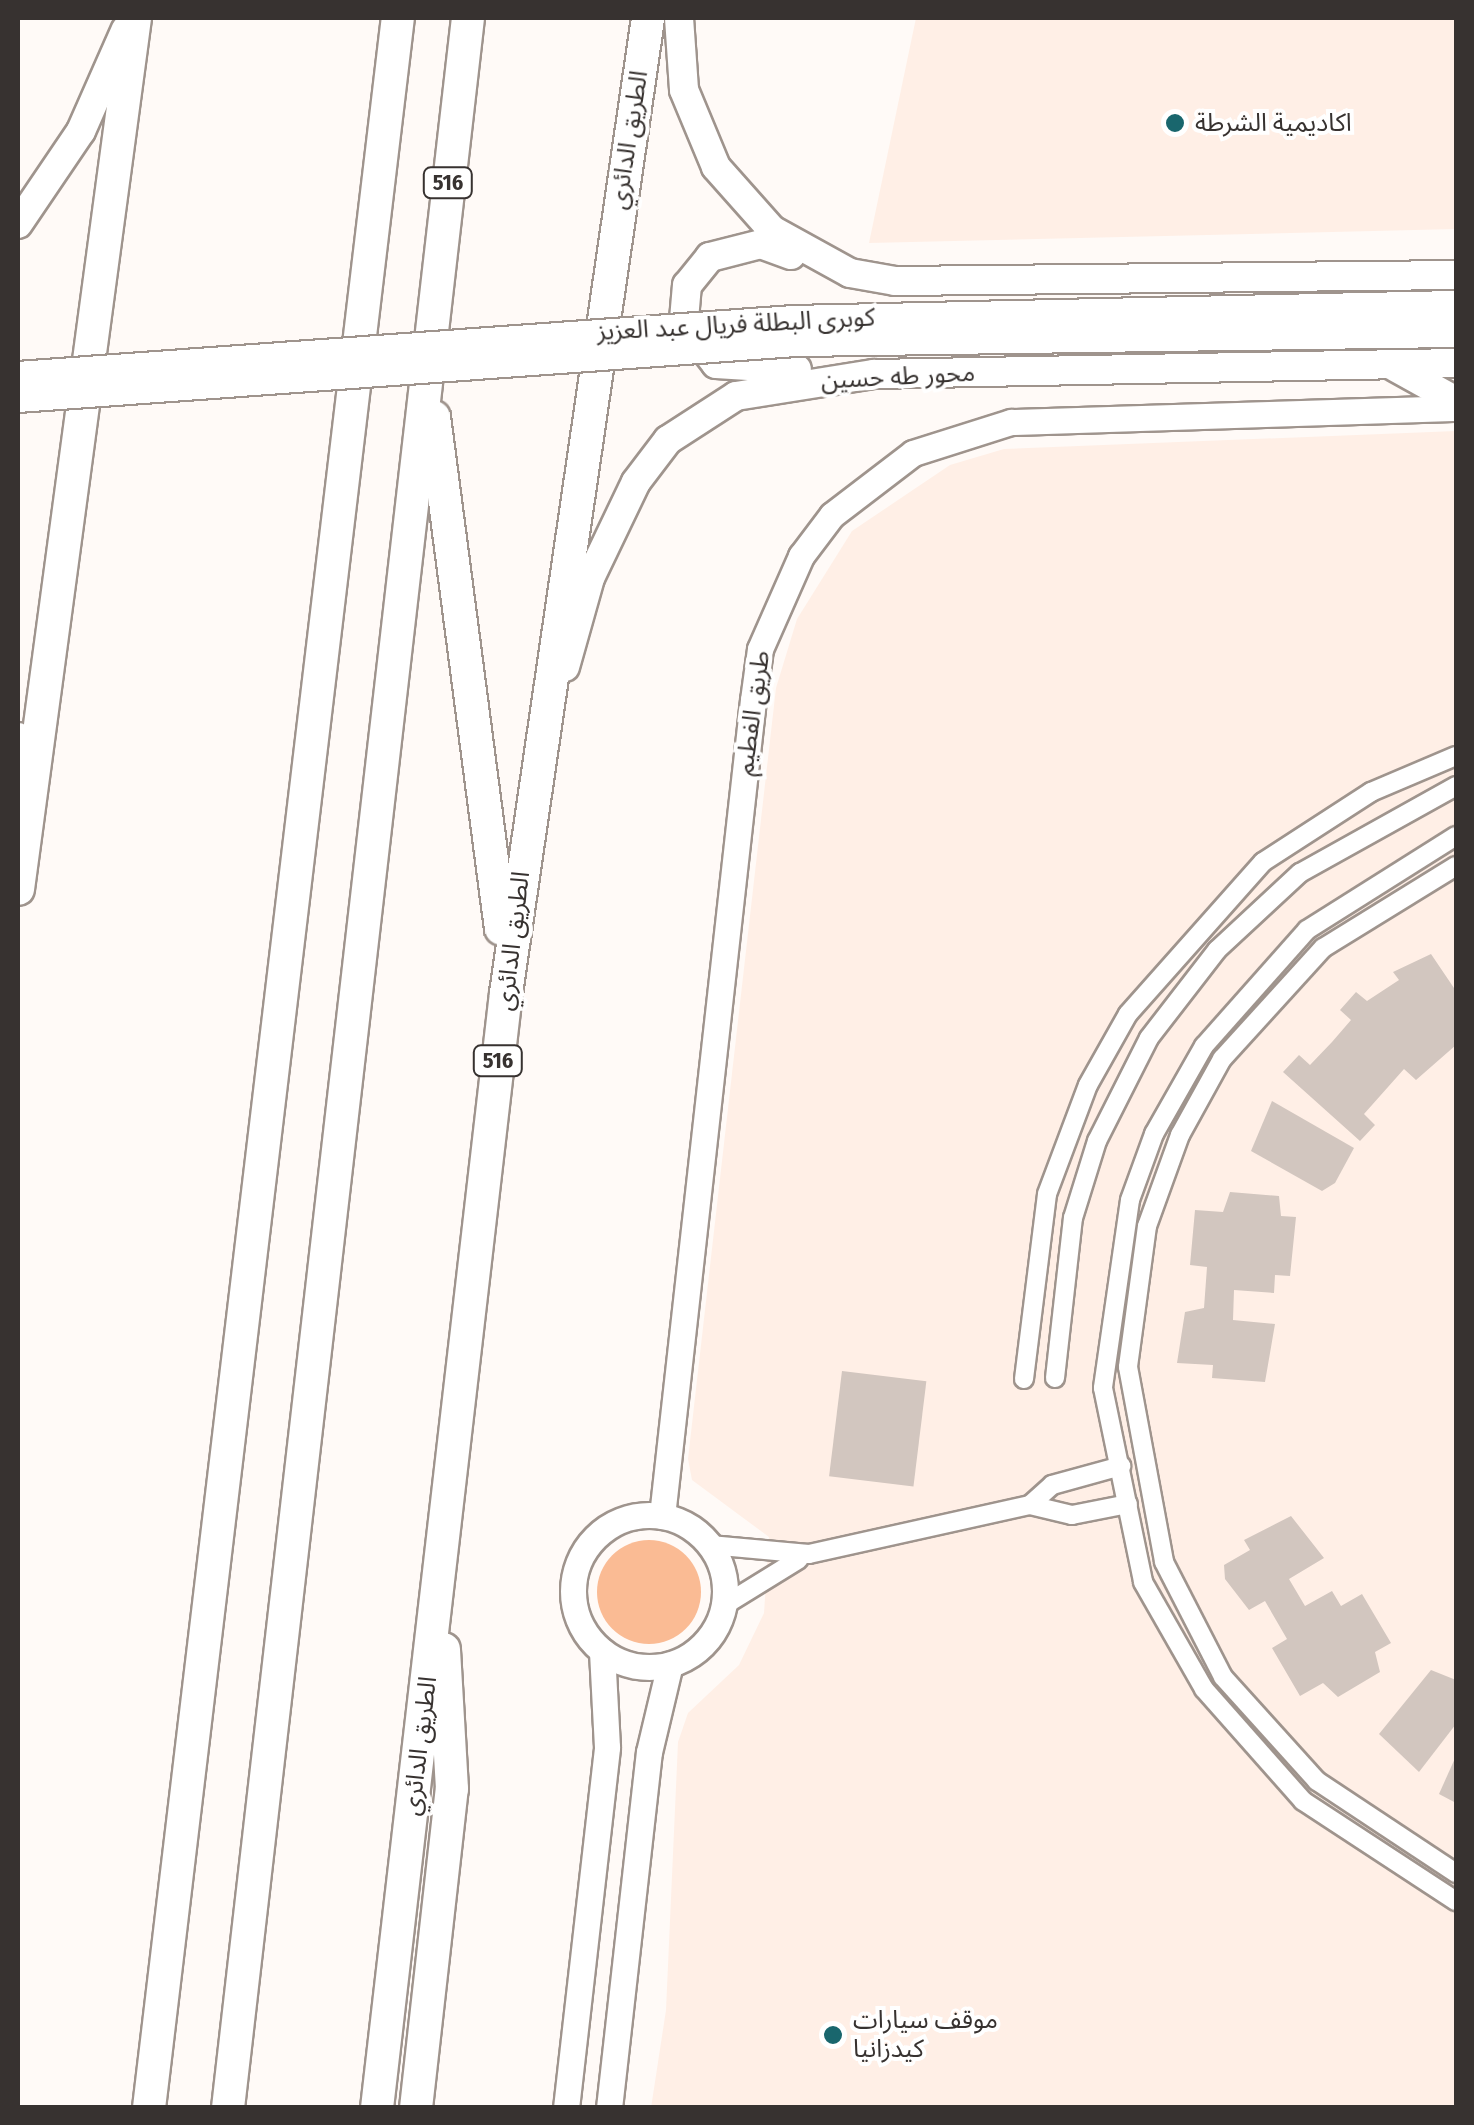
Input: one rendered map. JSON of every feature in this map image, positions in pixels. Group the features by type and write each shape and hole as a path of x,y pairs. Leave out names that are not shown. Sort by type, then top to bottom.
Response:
{"highway":[{"path":"18,889 28,789 132,18"},
{"path":"149,2108 398,18"},
{"name":"516","path":"228,2108 372,908 427,348 468,18"},
{"name":"الطريق الدائري","path":"377,2108 506,993 542,724 648,18"},
{"name":"516","path":"427,348 506,993"},
{"path":"416,2108 452,1789 437,1598"}],"main road":[{"path":"18,224 81,131 132,18"},
{"path":"680,18 697,130 742,201 806,253 895,281"},
{"path":"874,374 733,370 690,340 683,304 696,270 744,244 775,247 847,282 1456,275"},
{"name":"كوبرى البطلة فريال عبد العزيز","path":"18,376 792,320 1456,306"},
{"name":"كوبرى البطلة فريال عبد العزيز","path":"18,398 795,342 1456,333"},
{"name":"محور طه حسين","path":"542,724 609,529 668,440 736,396 874,374 1456,363"},
{"path":"1389,364 1456,404"},
{"path":"18,737 28,789"}],"street":[{"name":"طريق الفطيم","path":"662,1516 760,649 801,556 884,472 961,434 1010,422 1456,404"},
{"path":"1024,1380 1047,1194 1088,1085 1128,1014 1262,862 1371,792 1456,756"},
{"path":"1055,1378 1064,1257 1084,1179 1160,1023 1217,950 1300,873 1456,786"},
{"path":"1456,836 1337,906 1235,1004 1184,1079 1130,1200 1105,1337 1106,1412 1154,1607 1242,1738 1338,1830 1456,1901"},
{"path":"1456,866 1351,927 1286,982 1202,1091 1146,1226 1130,1340 1128,1388 1171,1584 1258,1722 1340,1800 1456,1873"},
{"path":"1337,906 1351,927"},
{"path":"1184,1079 1202,1091"},
{"path":"1105,1337 1130,1340"},
{"path":"1030,1505 1052,1486 1121,1466"},
{"path":"810,1554 724,1606 705,1642 670,1664 634,1666 602,1652 583,1630 574,1574 606,1528 662,1516 710,1545 810,1554 1030,1505 1072,1515 1128,1504"},
{"path":"710,1545 724,1606"},
{"path":"566,2108 606,1758 602,1652"},
{"path":"610,2108 649,1752 670,1664"},
{"path":"1242,1738 1258,1722"}],"shaded area":[{"name":"اكاديمية الشرطة","path":"916,18 1456,18 1456,229 869,243"},
{"path":"1456,431 1456,2107 651,2108 666,2010 678,1742 688,1713 739,1665 764,1613 769,1537 692,1480 688,1459 776,688 797,619 852,531 950,465 1004,449"},
{"path":"649,1540 669,1544 686,1555 697,1572 701,1592 697,1612 686,1629 669,1640 649,1644 629,1640 612,1629 601,1612 597,1592 601,1572 612,1555 629,1544"}],"building":[{"path":"1431,954 1456,991 1456,1045 1416,1080 1404,1069 1364,1114 1375,1125 1360,1141 1283,1072 1299,1055 1310,1065 1332,1042 1351,1020 1340,1010 1356,992 1367,1001 1399,980 1393,972"},
{"path":"1272,1101 1354,1148 1335,1183 1322,1191 1251,1151"},
{"path":"1230,1192 1279,1196 1281,1216 1296,1217 1290,1276 1275,1275 1274,1293 1234,1290 1233,1320 1275,1324 1265,1382 1212,1378 1213,1365 1177,1363 1185,1312 1204,1308 1207,1267 1190,1265 1195,1210 1223,1212"},
{"path":"842,1371 926,1381 913,1487 829,1476"},
{"path":"1291,1516 1324,1558 1289,1579 1305,1606 1332,1591 1341,1606 1362,1594 1391,1643 1375,1652 1380,1672 1338,1697 1323,1683 1300,1696 1272,1648 1287,1639 1265,1601 1249,1610 1225,1579 1224,1565 1250,1550 1244,1540"},
{"path":"1431,1670 1456,1680 1456,1724 1419,1772 1379,1734"},
{"path":"1456,1756 1456,1803 1439,1794"}],"place":[{"name":"اكاديمية الشرطة","path":"1175,123"},
{"name":"موقف سيارات كيدزانيا","path":"833,2035"}]}
